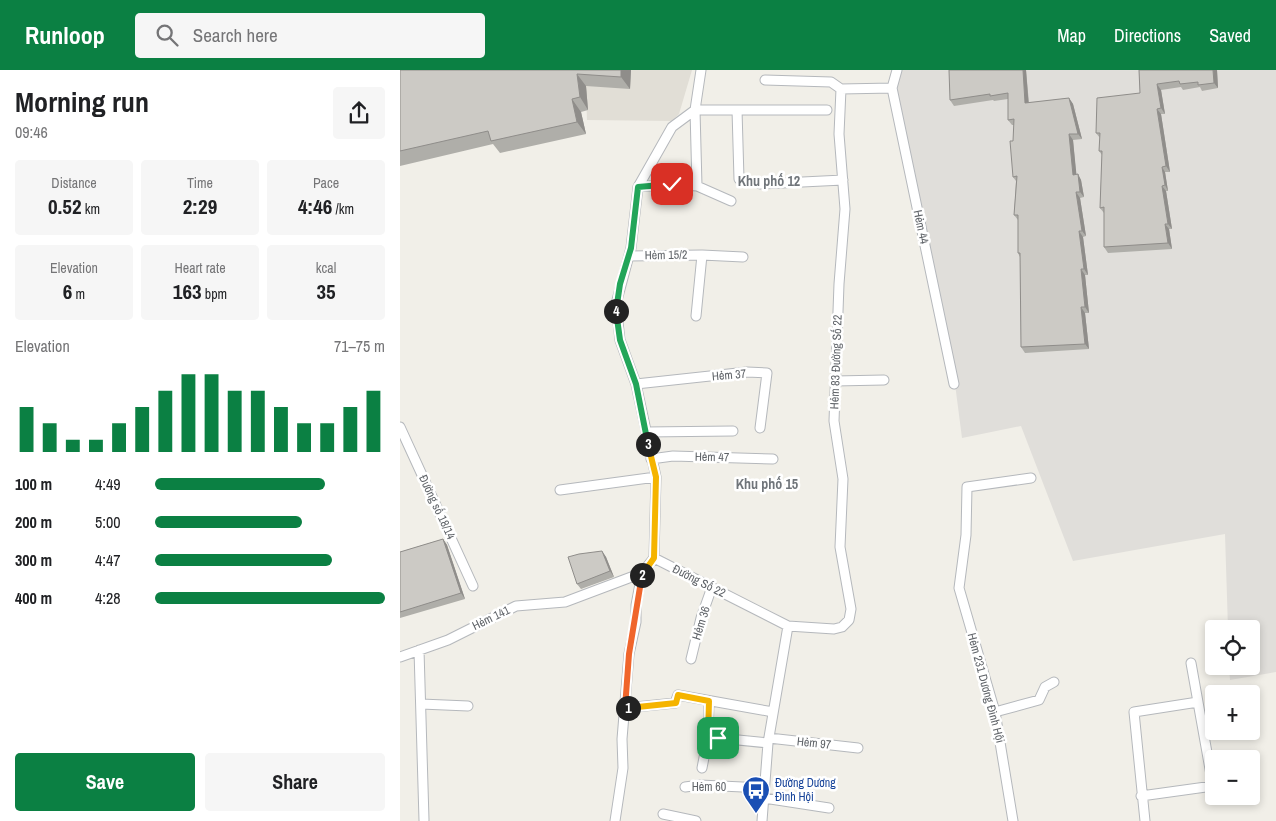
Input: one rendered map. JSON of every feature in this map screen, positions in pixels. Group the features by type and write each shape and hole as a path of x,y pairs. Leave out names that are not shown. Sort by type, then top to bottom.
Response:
{"street":[{"path":"697,186 695,110 701,70"},
{"name":"Hẻm 44","path":"897,70 892,88 954,384"},
{"path":"766,80 831,82 841,89 892,88"},
{"name":"Hẻm 83 Đường Số 22","path":"788,626 834,629 842,627 849,620 851,609 840,547 843,480 834,421 845,209 839,134 841,89"},
{"path":"615,821 623,768 622,739 629,654 642,573 654,558 656,477 636,384 620,340 616,304 629,256 638,187 672,127 695,110 827,110"},
{"path":"736,110 739,180"},
{"path":"760,184 842,180"},
{"path":"638,187 672,184 697,186 731,200"},
{"path":"702,255 744,257"},
{"name":"Hẻm 15/2","path":"629,256 702,255 696,316"},
{"name":"Hẻm 37","path":"636,384 747,372 767,373 760,428"},
{"path":"835,381 884,380"},
{"name":"Đường số 18/14","path":"400,427 473,586"},
{"path":"646,432 733,431"},
{"name":"Hẻm 47","path":"651,459 673,456 773,459"},
{"path":"560,490 656,477"},
{"name":"Hẻm 231 Dương Đình Hội","path":"1013,821 995,712 959,585 966,534 967,487 1031,478"},
{"name":"Đường Số 22","path":"654,558 788,626"},
{"name":"Hẻm 141","path":"400,656 448,640 516,606 565,602 642,573"},
{"name":"Hẻm 36","path":"691,659 701,618 712,588"},
{"path":"762,821 769,740 788,626"},
{"path":"419,650 424,820"},
{"path":"1141,796 1213,786 1191,663"},
{"path":"995,712 1040,700 1044,687 1054,682"},
{"path":"625,708 676,703 678,695 773,712"},
{"path":"702,768 708,737 709,701"},
{"path":"1145,821 1134,712 1198,702"},
{"path":"421,704 468,706"},
{"name":"Hẻm 97","path":"708,737 858,748"},
{"name":"Hẻm 60","path":"685,787 700,785 764,788"},
{"path":"764,798 829,808"},
{"path":"663,814 696,821"}],"shaded area":[{"path":"585,70 692,70 679,114 672,121 587,120"},
{"path":"900,70 1276,70 1276,672 1260,675 1260,620 1228,620 1225,534 1073,561 1021,426 962,438 955,384 895,91"},
{"path":"1230,675 1259,675 1230,680"}],"building":[{"path":"400,70 621,70 621,77 577,74 580,97 572,99 577,122 491,141 488,131 400,151"},
{"path":"949,70 1023,70 1025,103 1069,98 1078,134 1069,134 1073,175 1078,174 1080,192 1076,192 1082,231 1079,231 1084,269 1081,269 1085,307 1081,307 1085,344 1021,347 1018,215 1014,215 1017,176 1013,177 1010,141 1013,141 1014,119 1008,120 1008,93 950,100"},
{"path":"1139,70 1213,70 1214,83 1198,85 1198,82 1180,84 1179,81 1157,84 1161,108 1157,109 1166,166 1162,167 1165,185 1162,186 1168,224 1165,224 1168,243 1104,247 1104,207 1100,208 1102,151 1099,151 1100,133 1096,133 1097,98 1140,93"},
{"path":"443,539 461,593 400,612 400,552"},
{"path":"602,551 610,571 577,584 568,557"}],"place":[{"name":"Đường Dương Đình Hội","path":"756,814"}],"district":[{"name":"Khu phố 12","path":"769,181"},
{"name":"Khu phố 15","path":"767,484"}],"route":[{"path":"672,184 638,187 631,248 616,304 620,340 636,384 656,477 654,558 642,573 636,605 636,622 629,654 625,708 676,703 676,696 678,695 709,701 708,737 718,738"}]}
